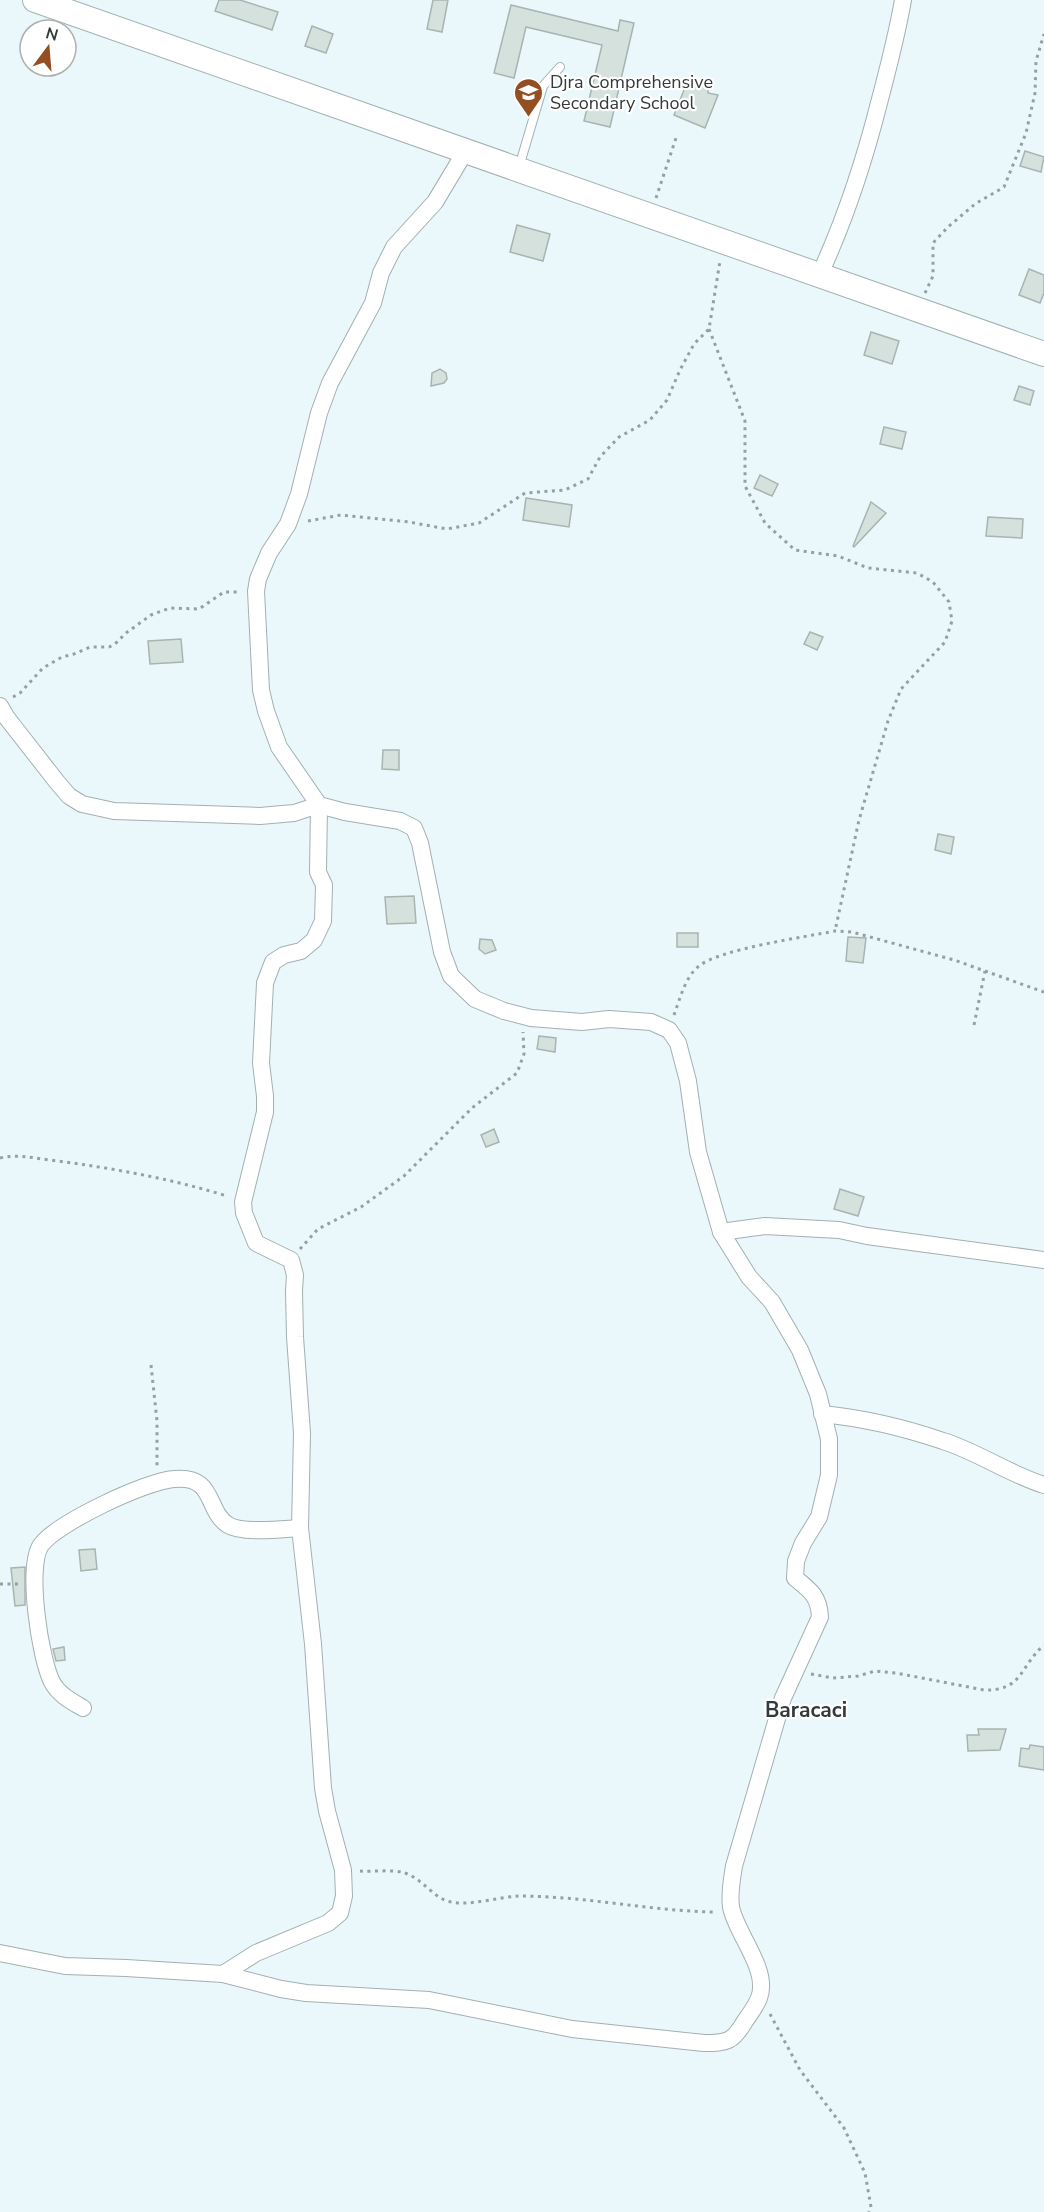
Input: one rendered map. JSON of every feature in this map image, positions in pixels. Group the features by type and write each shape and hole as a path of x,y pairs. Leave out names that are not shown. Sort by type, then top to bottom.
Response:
{"main road":[{"path":"34,0 1044,354"}],"street":[{"path":"819,276 837,237 867,150 897,39 903,0"},
{"path":"223,1974 256,1953 328,1923 340,1913 344,1896 343,1870 323,1788 313,1644 300,1528 302,1432 295,1337 295,1275 291,1260 256,1243 244,1214 243,1202 265,1112 261,1063 265,983 273,962 284,955 301,951 314,940 323,921 324,885 318,872 319,805 279,747 261,690 256,591 268,553 288,524 299,494 319,413 330,383 373,303 381,273 394,248 435,202 465,152"},
{"path":"0,1953 65,1966 223,1974 297,1992 429,2000 572,2029 704,2043 721,2043 730,2040 738,2033 760,1996 759,1970 731,1909 730,1893 734,1866 777,1718 794,1671 820,1617 820,1602 807,1587 795,1578 796,1561 803,1543 819,1517 830,1475 829,1439 819,1394 800,1350 772,1302 748,1277 721,1232 698,1152 688,1081 678,1043 669,1030 651,1022 609,1019 582,1022 531,1018 504,1011 475,999 451,976 442,952 420,843 414,828 400,821 345,812 319,805 294,813 260,816 114,811 82,804 69,796 57,782 5,702"},
{"path":"721,1232 765,1226 838,1230 1044,1260"},
{"path":"822,1414 885,1426 944,1441 1044,1485"},
{"path":"83,1708 65,1698 44,1665 39,1634 37,1553 42,1544 53,1534 89,1511 157,1482 174,1479 188,1479 202,1485 209,1494 220,1518 229,1526 251,1530 300,1528"}],"lane":[{"path":"518,170 543,86 560,68"}],"path":[{"path":"918,311 933,276 933,243 975,204 1004,187 1026,133 1035,93 1036,61 1044,34"},
{"path":"650,216 677,135"},
{"path":"720,242 719,274 709,329 745,421 745,486 765,523 795,550 838,556 868,568 917,573 933,582 949,602 952,621 945,642 901,690 888,721 859,820 835,931"},
{"path":"288,524 341,515 408,522 447,529 479,523 525,494 564,490 588,479 600,458 619,437 650,420 668,400 694,344 709,329"},
{"path":"5,702 20,693 44,668 62,657 90,647 109,647 152,615 170,608 199,609 224,592 256,591"},
{"path":"669,1030 684,987 699,966 728,953 835,931 865,935 954,960 1044,992"},
{"path":"974,1025 985,971"},
{"path":"291,1260 318,1229 361,1207 404,1176 472,1108 517,1073 524,1054 523,1015"},
{"path":"0,1158 30,1156 87,1164 177,1181 243,1202"},
{"path":"152,1365 157,1420 157,1482"},
{"path":"794,1671 833,1678 858,1676 874,1671 896,1673 984,1690 999,1690 1012,1685 1036,1652 1044,1645"},
{"path":"343,1870 404,1872 449,1902 460,1903 519,1896 598,1901 675,1911 715,1912 731,1909"},
{"path":"760,1996 800,2070 844,2128 865,2173 871,2207 869,2212"}],"building":[{"path":"219,0 240,0 278,12 272,30 215,11"},
{"path":"433,0 448,0 442,32 427,29"},
{"path":"511,5 618,31 620,20 634,23 610,127 584,121 602,45 526,27 514,78 494,73"},
{"path":"312,26 333,34 326,53 305,46"},
{"path":"688,80 709,84 708,93 718,95 705,128 674,115"},
{"path":"1025,151 1044,157 1041,172 1020,166"},
{"path":"517,225 550,234 543,261 510,252"},
{"path":"1029,269 1044,275 1044,293 1040,303 1019,295"},
{"path":"871,332 899,341 892,364 864,355"},
{"path":"440,369 446,373 447,379 444,383 431,386 432,373"},
{"path":"1019,386 1034,391 1030,405 1014,400"},
{"path":"884,427 906,432 902,449 880,444"},
{"path":"760,475 778,484 772,496 754,488"},
{"path":"526,498 572,505 569,527 523,520"},
{"path":"871,502 886,513 854,547 853,546"},
{"path":"988,517 1023,519 1022,538 986,536"},
{"path":"810,632 823,637 817,650 804,644"},
{"path":"181,639 183,662 150,664 148,641"},
{"path":"383,750 399,750 399,770 382,769"},
{"path":"938,834 954,837 951,854 935,850"},
{"path":"414,896 416,923 387,924 385,897"},
{"path":"677,933 698,933 698,947 677,947"},
{"path":"848,937 866,938 863,963 846,961"},
{"path":"480,939 492,940 496,950 485,954 479,949"},
{"path":"539,1036 556,1038 555,1052 537,1049"},
{"path":"494,1129 499,1142 486,1147 481,1135"},
{"path":"840,1189 864,1197 858,1216 834,1209"},
{"path":"95,1549 97,1569 81,1571 79,1550"},
{"path":"25,1567 25,1605 15,1606 11,1568"},
{"path":"64,1647 65,1660 56,1661 53,1649"},
{"path":"978,1729 1006,1729 1000,1750 968,1751 967,1735 979,1735"},
{"path":"1030,1745 1044,1747 1044,1770 1019,1766 1021,1748 1029,1749"}],"place":[{"name":"Djra Comprehensive Secondary School","path":"529,118"}],"district":[{"name":"Baracaci","path":"806,1710"}]}
